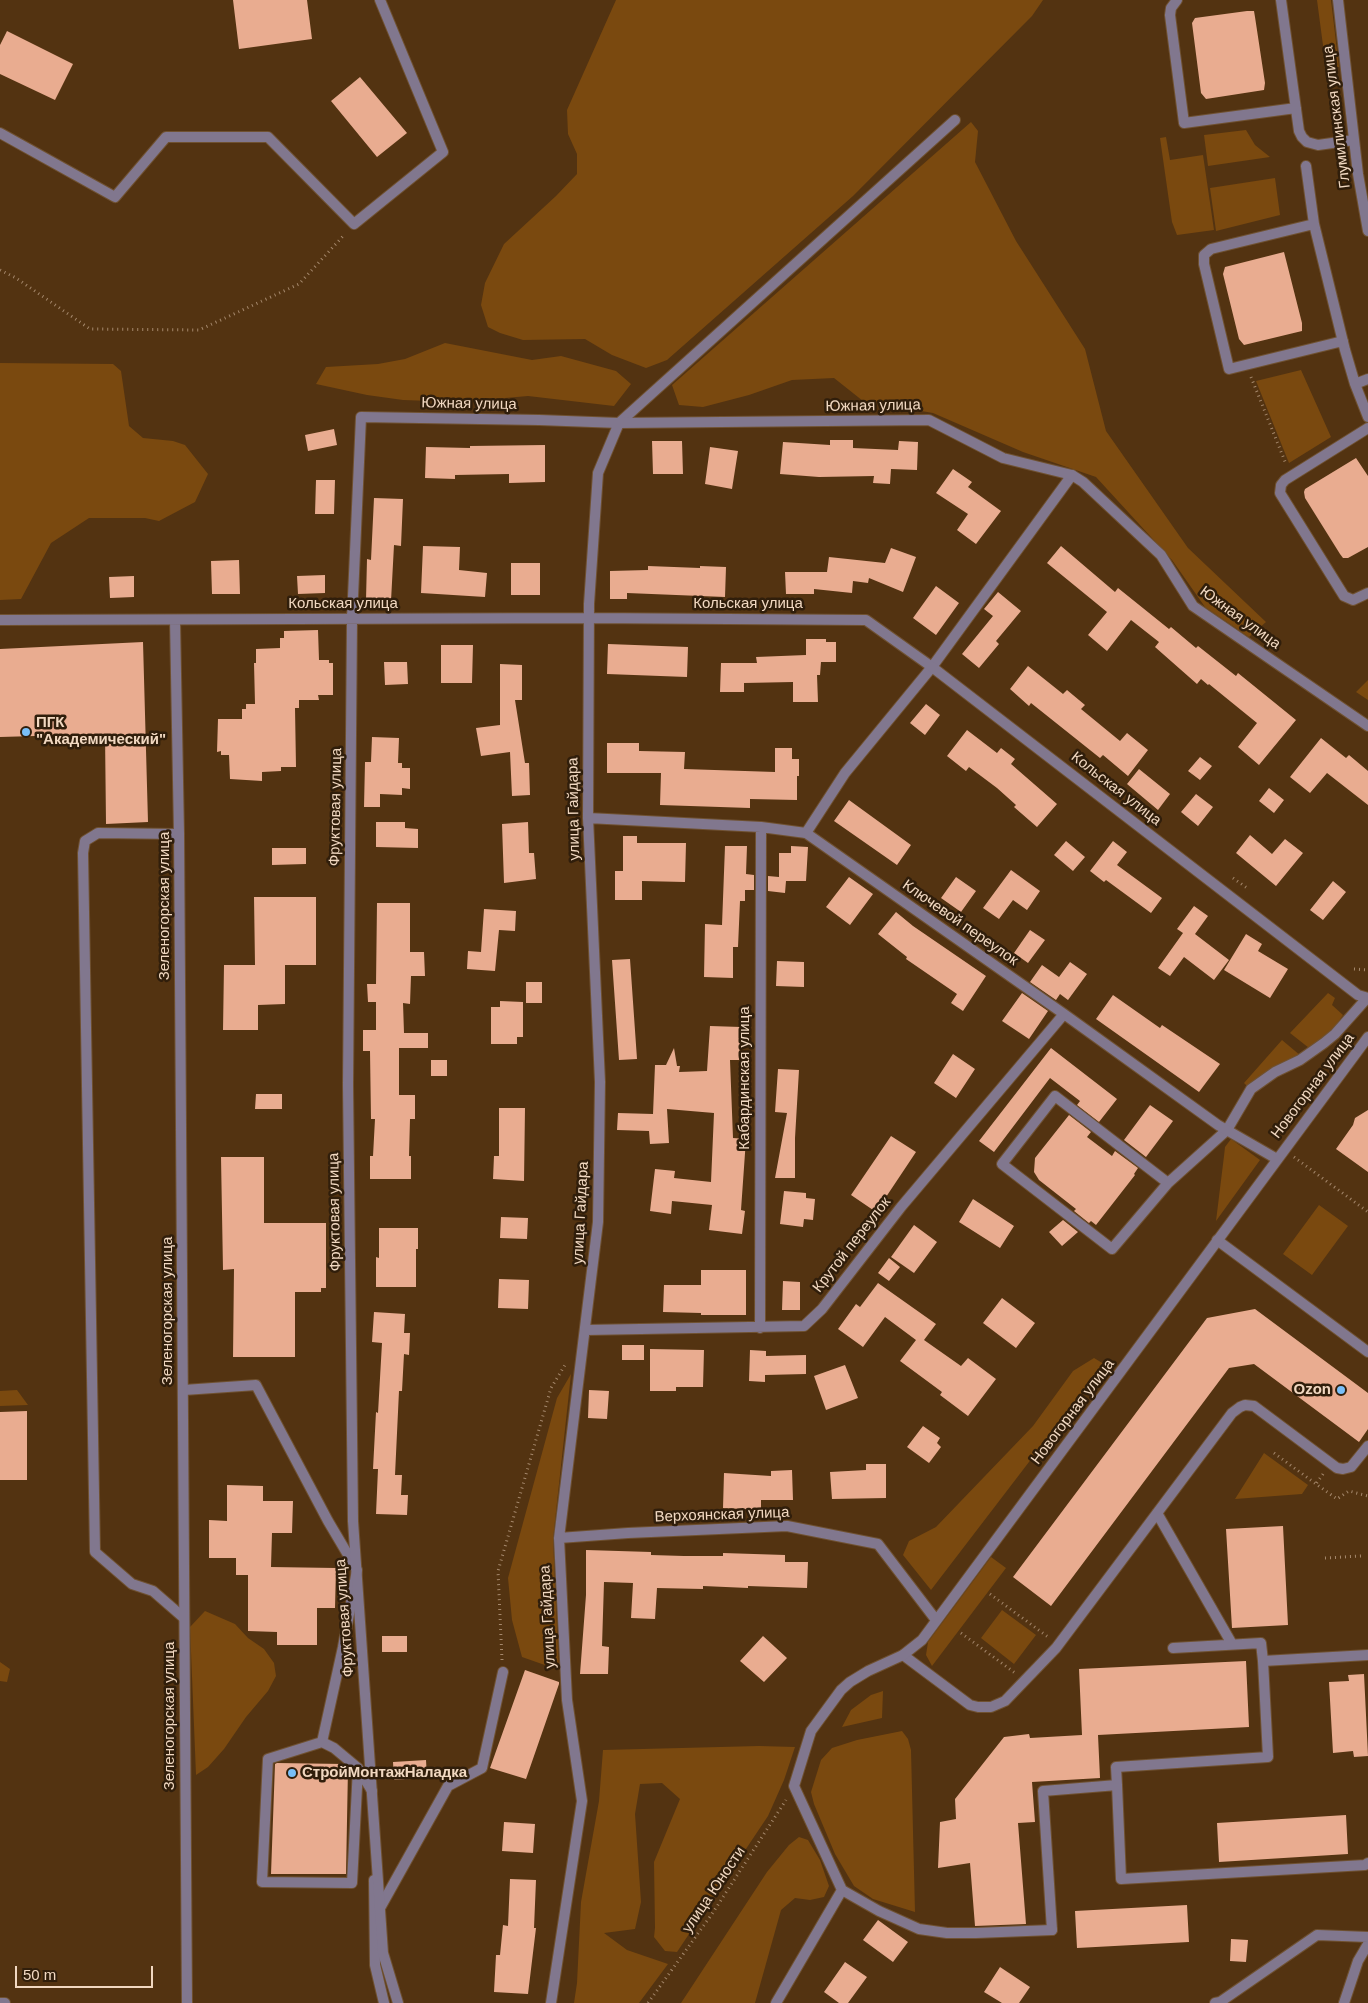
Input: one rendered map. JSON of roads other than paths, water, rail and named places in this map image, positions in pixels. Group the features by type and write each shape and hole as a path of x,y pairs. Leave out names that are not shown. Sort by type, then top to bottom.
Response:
{"street":[{"path":"0,133 116,197 166,138 268,137 354,224 443,152 380,0"},
{"path":"1177,0 1171,8 1170,15 1184,123 1296,108"},
{"path":"1281,0 1299,131 1307,142 1318,146 1354,140"},
{"name":"Глумилинская улица","path":"1338,0 1354,140 1368,230"},
{"path":"619,423 955,120"},
{"path":"1306,166 1314,224 1342,341 1355,384 1368,417"},
{"path":"1314,224 1211,249 1204,255 1204,264 1229,369 1342,341"},
{"path":"1355,384 1368,379"},
{"name":"Южная улица","path":"362,417 619,423 929,420 1003,458 1072,475 1092,489 1161,555 1193,606 1368,726"},
{"name":"Фруктовая улица","path":"362,417 352,619 348,1085 353,1521 383,1953 398,2003"},
{"name":"улица Гайдара","path":"551,2003 582,1801 567,1700 559,1538 598,1222 600,1091 588,818 589,618 598,473 619,423"},
{"path":"1368,428 1291,476 1281,485 1282,497 1344,596 1353,600 1368,593"},
{"path":"806,833 845,773 932,667 1072,475"},
{"name":"Кольская улица","path":"0,620 589,618 866,620 932,667 1364,997"},
{"name":"Зеленогорская улица","path":"175,620 184,1390 187,2003"},
{"name":"Ключевой переулок","path":"588,818 761,828 806,833 1227,1130 1277,1159"},
{"name":"Кабардинская улица","path":"760,1328 761,828"},
{"path":"179,834 98,833 84,841 83,853 95,1552 132,1584 153,1590 184,1618"},
{"path":"1168,1183 1055,1096 1002,1164 1112,1249 1168,1183 1227,1130 1251,1089 1275,1072 1300,1060 1324,1043 1364,997"},
{"name":"Крутой переулок","path":"586,1330 804,1326 816,1315 902,1207 1064,1014"},
{"name":"Новогорная улица","path":"842,1890 794,1786 811,1731 841,1690 868,1671 903,1655 922,1640 1368,1037"},
{"path":"1217,1240 1368,1352"},
{"path":"184,1390 256,1385 328,1521 357,1570 343,1647 322,1742"},
{"path":"903,1655 970,1705 991,1707 1005,1702 1058,1645 1232,1413 1240,1407 1254,1406 1337,1468 1351,1467 1368,1446"},
{"path":"1158,1513 1232,1644"},
{"name":"Верхоянская улица","path":"559,1538 787,1526 878,1544 936,1620"},
{"path":"1173,1648 1261,1643 1268,1756 1116,1767 1121,1879 1365,1865 1368,1863"},
{"path":"1263,1661 1368,1655"},
{"path":"380,1908 448,1786 482,1768 503,1672"},
{"path":"358,1768 352,1883 262,1882 268,1759 322,1742 334,1748 358,1768 372,1788 375,1965 384,2003"},
{"path":"776,2003 842,1890 879,1911 919,1928 947,1932 976,1933 1052,1930 1043,1790 1117,1785"},
{"path":"1216,2003 1317,1935 1368,1937"},
{"path":"1344,2003 1358,1960 1368,1944"},
{"path":"0,2003 5,2003"}],"place":[{"name":"ПГК \"Академический\"","path":"26,732"},
{"name":"Ozon","path":"1341,1390"},
{"name":"СтройМонтажНаладка","path":"292,1773"}]}
